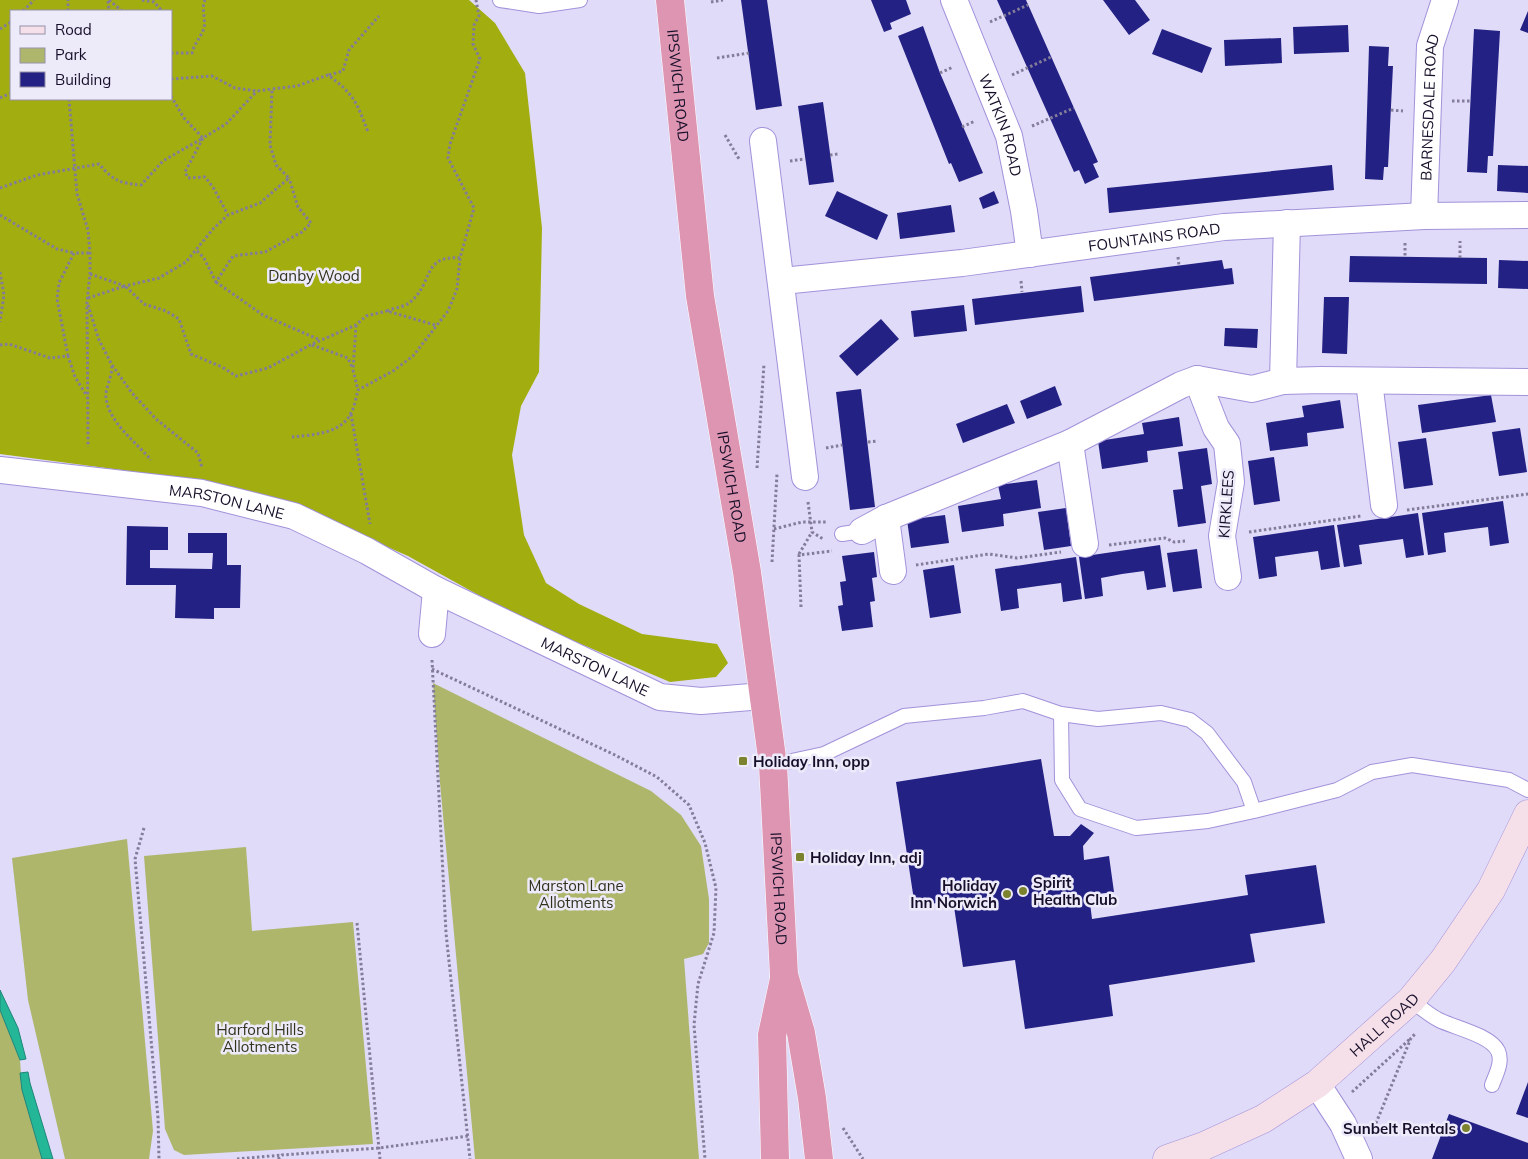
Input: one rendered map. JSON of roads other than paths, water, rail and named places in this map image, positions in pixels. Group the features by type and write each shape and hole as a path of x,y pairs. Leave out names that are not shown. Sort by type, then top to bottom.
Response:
{"highway":[{"name":"IPSWICH ROAD","path":"670,0 700,296 747,572 773,765 784,975 801,1033 812,1098 819,1159"},
{"name":"IPSWICH ROAD","path":"775,1159 772,1035 784,975"}],"street":[{"name":"WATKIN ROAD","path":"954,0 1009,136 1024,211 1030,254"},
{"name":"BARNESDALE ROAD","path":"1424,216 1430,46 1445,0"},
{"path":"763,141 804,464"},
{"name":"FOUNTAINS ROAD","path":"782,281 1030,254 1224,227 1424,216 1528,215"},
{"path":"1282,381 1288,224"},
{"path":"852,532 1070,443 1181,385 1197,379 1252,389 1282,381 1528,382"},
{"name":"KIRKLEES","path":"1197,379 1216,428 1227,444 1231,482 1222,536 1228,577"},
{"path":"1369,381 1384,505"},
{"path":"1070,443 1086,547"},
{"name":"MARSTON LANE","path":"0,470 202,493 294,516 367,551 436,590 660,697 708,701 764,696"},
{"path":"886,518 895,579"},
{"path":"432,634 436,590"},
{"name":"HALL ROAD","path":"1167,1159 1204,1146 1263,1119 1316,1084 1411,1000 1443,961 1491,890 1528,814"},
{"path":"1316,1084 1343,1124 1359,1159"}],"lane":[{"path":"500,0 539,6 580,0"},
{"path":"773,765 824,754 904,716 984,708 1024,701 1061,714 1098,719 1161,713 1190,720 1207,733 1244,782 1254,811"},
{"path":"1061,714 1062,780 1080,809 1136,828 1208,821 1254,811 1337,790 1372,772 1412,765 1508,780 1528,790"},
{"path":"1411,1000 1440,1021 1479,1036 1495,1047 1499,1053 1500,1064 1492,1085"}],"place":[{"name":"Holiday Inn, opp","path":"743,761"},
{"name":"Holiday Inn, adj","path":"800,857"},
{"name":"Spirit Health Club","path":"1023,891"},
{"name":"Holiday Inn Norwich","path":"1007,894"},
{"name":"Sunbelt Rentals","path":"1466,1128"}],"park label":[{"name":"Danby Wood","path":"314,275"},
{"name":"Marston Lane Allotments","path":"576,894"},
{"name":"Harford Hills Allotments","path":"260,1038"}]}
